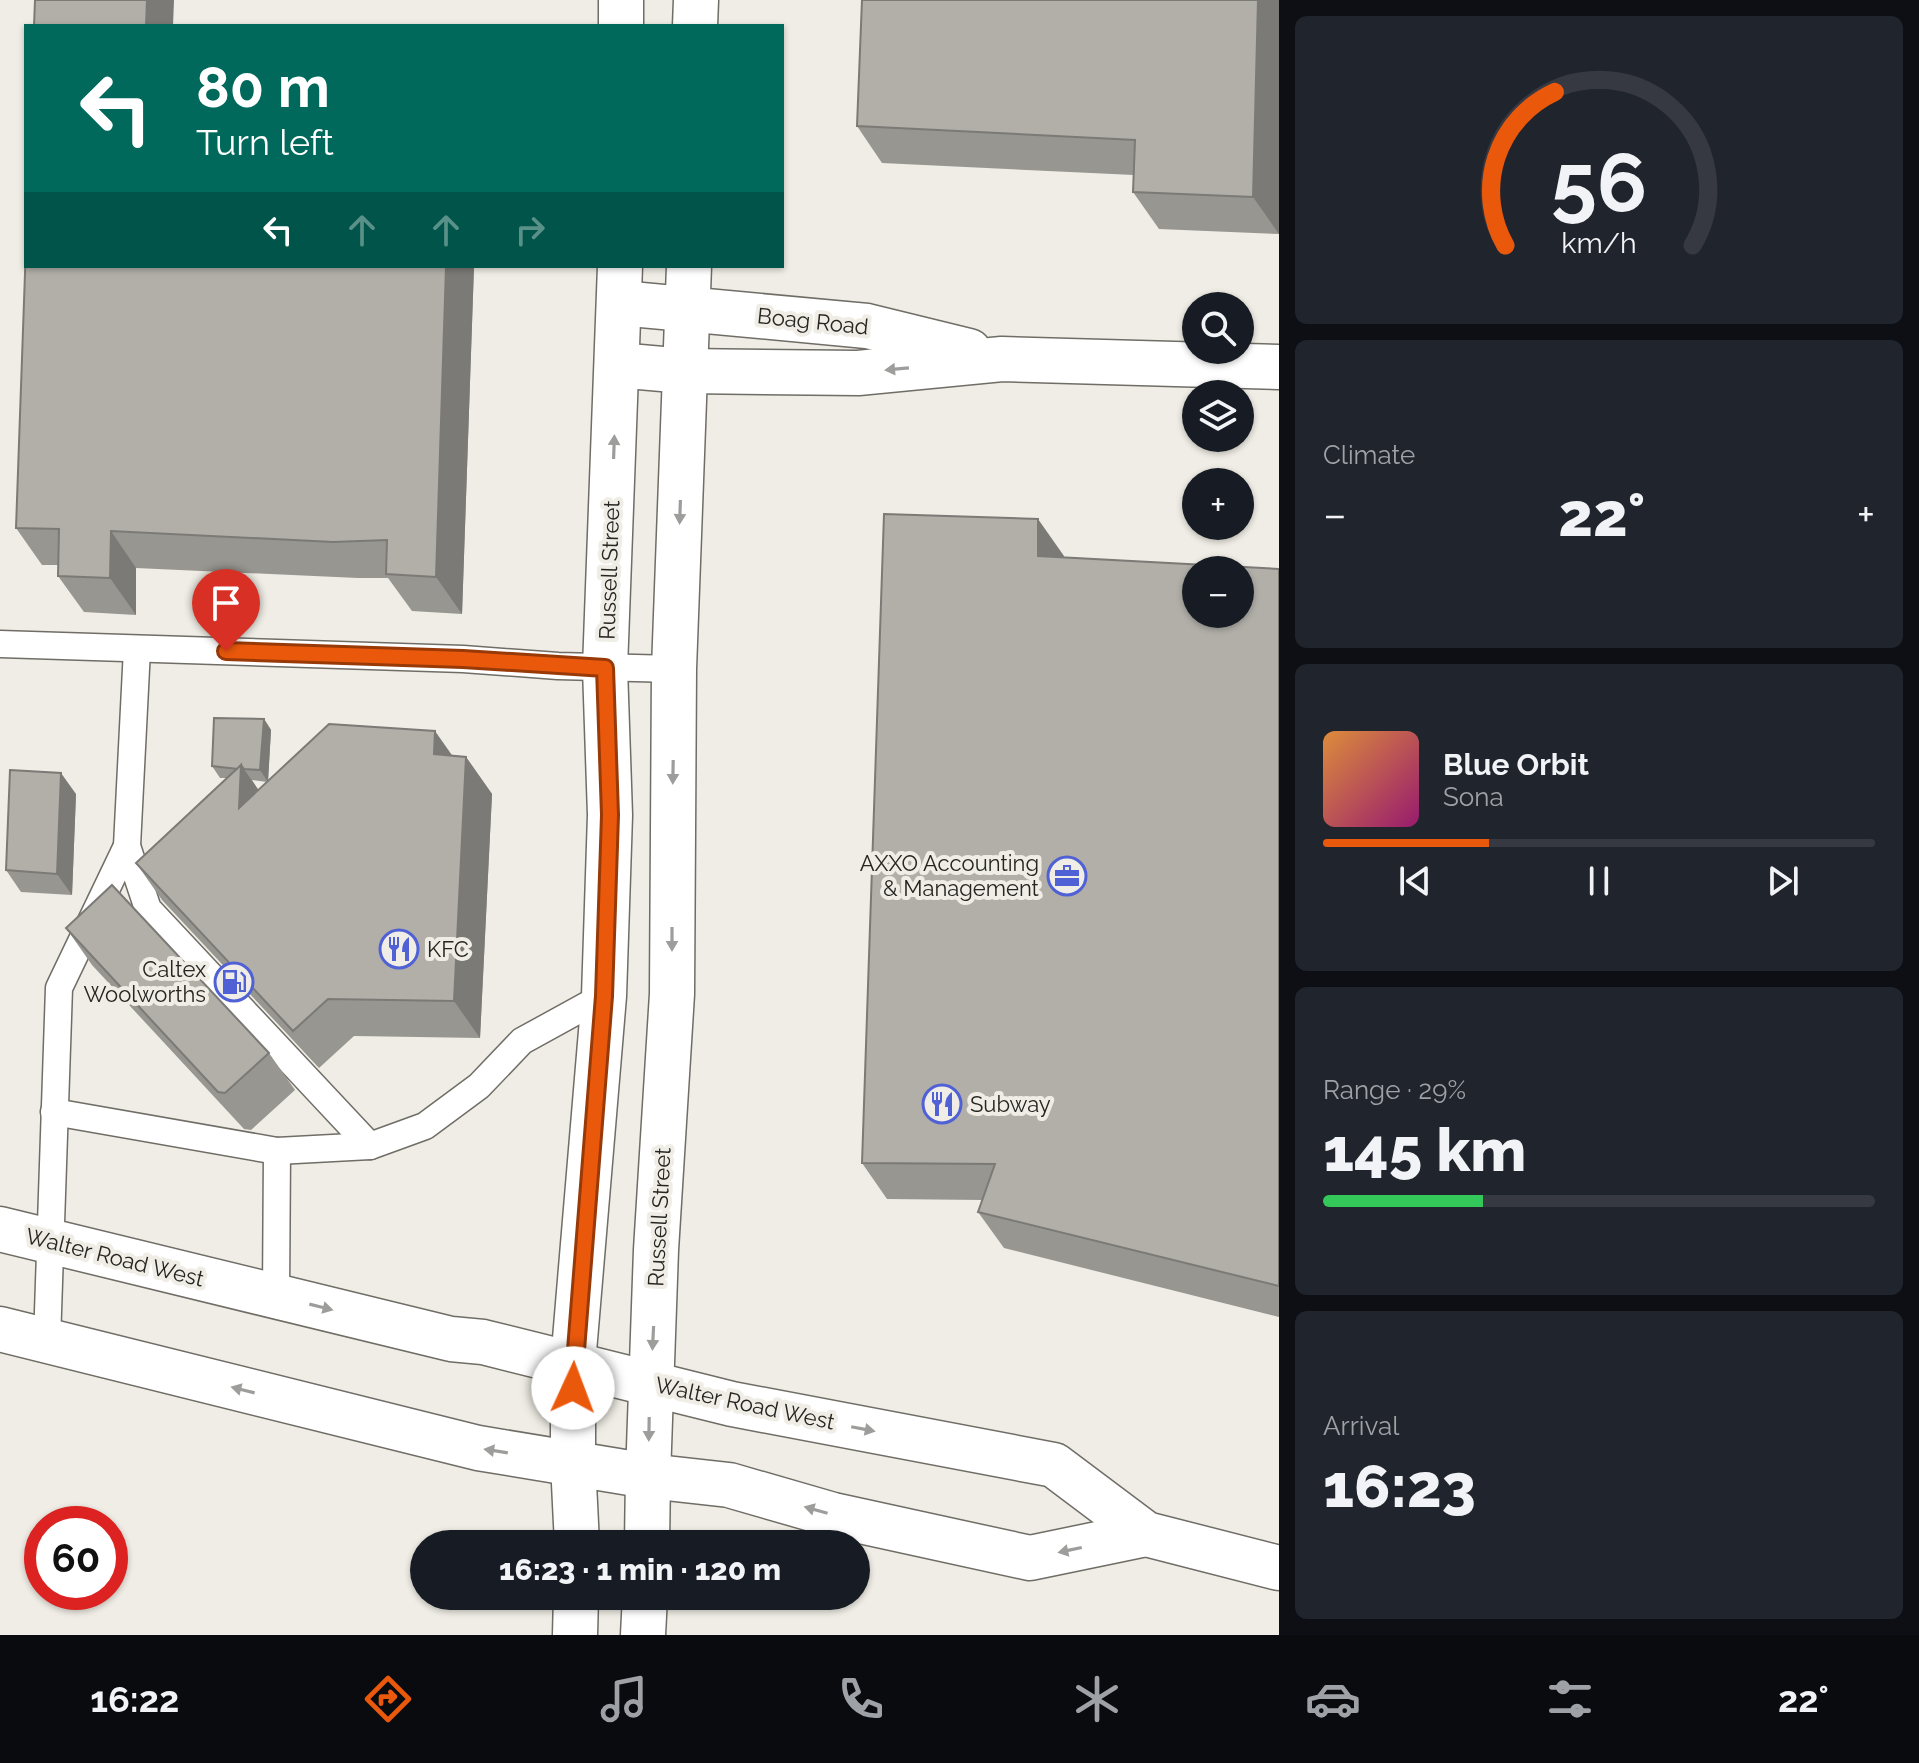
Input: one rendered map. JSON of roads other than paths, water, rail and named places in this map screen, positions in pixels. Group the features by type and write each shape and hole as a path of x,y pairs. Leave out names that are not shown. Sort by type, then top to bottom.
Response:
{"main road":[{"path":"621,0 621,24"},
{"path":"695,24 696,0"},
{"name":"Russell Street","path":"647,1530 650,1382 672,994 674,669 689,268"},
{"name":"Russell Street","path":"576,1530 573,1363 604,996 610,815 605,668 620,284"},
{"name":"Boag Road","path":"620,284 688,309 867,326 1002,359"},
{"name":"Boag Road","path":"617,365 685,371 858,373 1002,359 1279,367"},
{"name":"Walter Road West","path":"0,1229 451,1339 483,1342 573,1363 732,1404 1054,1465 1146,1534 1279,1568"},
{"name":"Walter Road West","path":"0,1329 478,1448 648,1476 729,1485 833,1515 1030,1558 1146,1534"},
{"path":"575,1635 576,1610"},
{"path":"643,1635 644,1610"}],"lane":[{"path":"0,644 674,669"},
{"path":"137,649 127,846 148,909 370,1146"},
{"path":"47,1341 59,988 127,846"},
{"path":"54,1112 277,1151 370,1146 425,1126 479,1086 522,1041 604,996"},
{"path":"276,1296 277,1151"}],"place":[{"name":"AXXO Accounting & Management","path":"1067,876"},
{"name":"KFC","path":"399,949"},
{"name":"Caltex Woolworths","path":"234,982"},
{"name":"Subway","path":"942,1104"}]}
